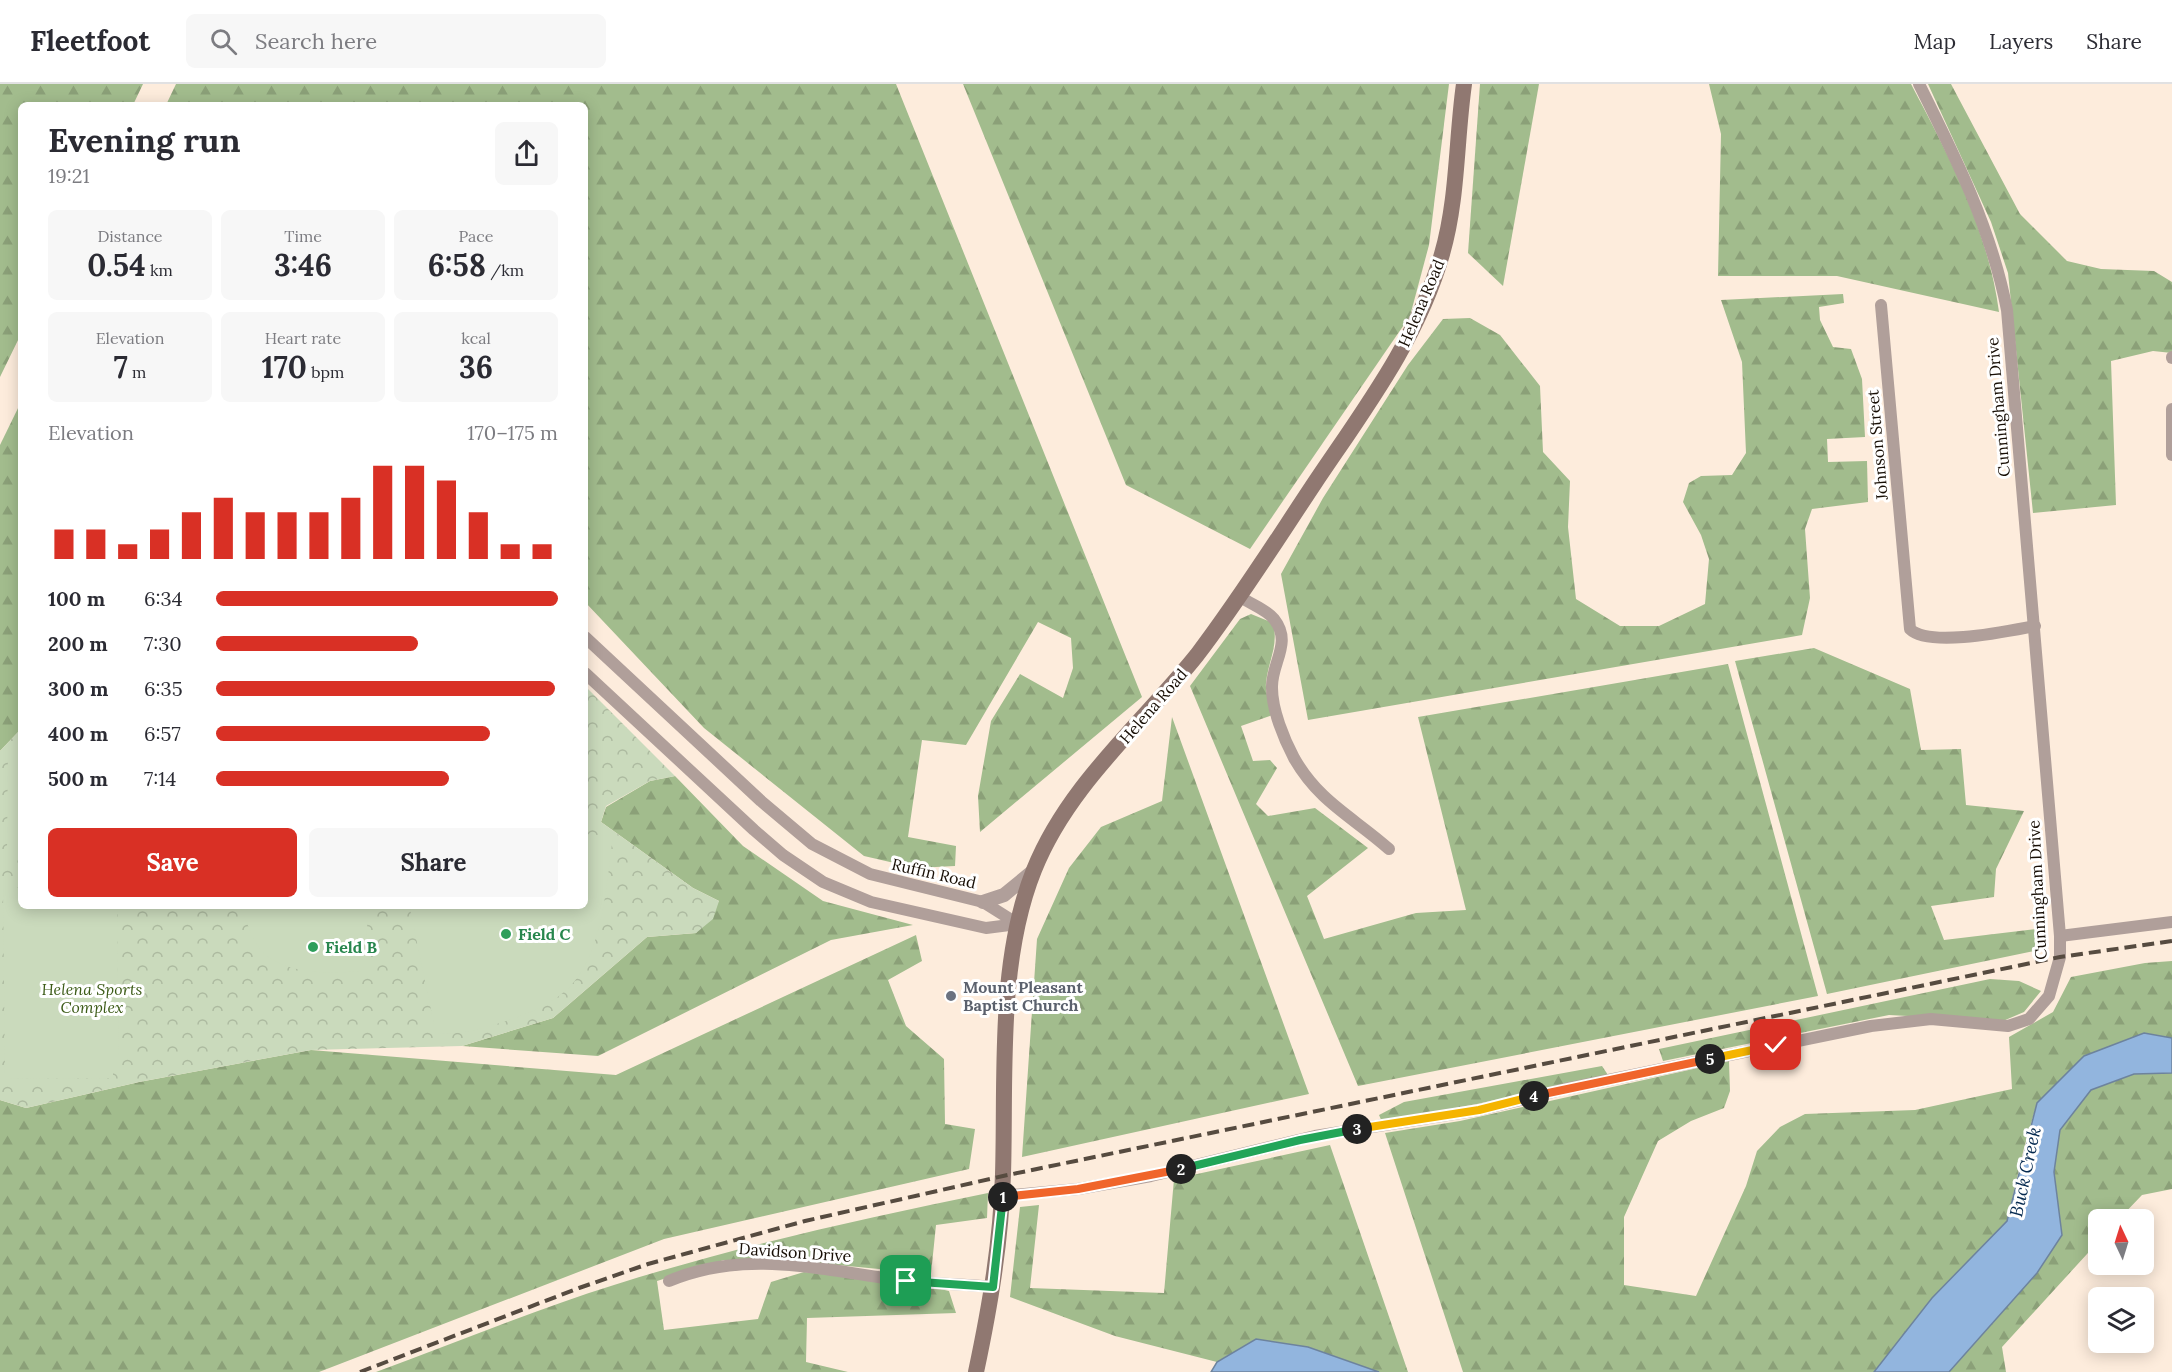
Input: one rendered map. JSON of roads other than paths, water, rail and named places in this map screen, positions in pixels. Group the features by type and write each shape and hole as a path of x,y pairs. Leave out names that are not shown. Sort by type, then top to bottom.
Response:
{"main road":[{"name":"Helena Road","path":"976,1372 993,1287 1002,1197 1008,1006 1018,924 1034,870 1058,822 1080,789 1168,690 1239,597 1381,384 1420,313 1446,237 1464,84"}],"street":[{"name":"Cunningham Drive","path":"1002,1197 1078,1189 1151,1176 1308,1138 1479,1110 1565,1089 1871,1026 1931,1019 2008,1026 2029,1019 2049,996 2060,957 2060,936 2009,332 2000,275 1985,226 1954,151 1919,84"},
{"name":"Johnson Street","path":"1881,304 1910,629 1920,637 1968,636 2035,626"},
{"path":"2172,409 2172,455"},
{"path":"1239,597 1270,615 1282,633 1282,650 1272,680 1272,696 1294,758 1312,786 1329,804 1389,849"},
{"name":"Ruffin Road","path":"588,640 761,801 812,844 870,874 983,902 1018,924"},
{"path":"588,676 754,830 783,855 823,882 871,902 974,926 986,928 1018,924"},
{"path":"983,902 1004,895 1034,870"},
{"path":"2060,936 2172,922"},
{"name":"Davidson Drive","path":"669,1281 711,1266 752,1263 824,1268 906,1281 993,1287"}],"water":[{"name":"Buck Creek","path":"2144,1033 2172,1038 2172,1073 2134,1074 2091,1090 2060,1130 2054,1172 2062,1235 2037,1273 1949,1372 1874,1372 1932,1298 2007,1221 2037,1103 2084,1056"},
{"path":"1256,1339 1308,1347 1379,1372 1211,1372 1217,1362"}],"railway":[{"path":"360,1372 648,1264 805,1221 1003,1176 2060,957 2172,941"}],"place":[{"name":"Field C","path":"506,934"},
{"name":"Field B","path":"313,947"},
{"name":"Mount Pleasant Baptist Church","path":"951,996"}],"park label":[{"name":"Helena Sports Complex","path":"92,998"}]}
